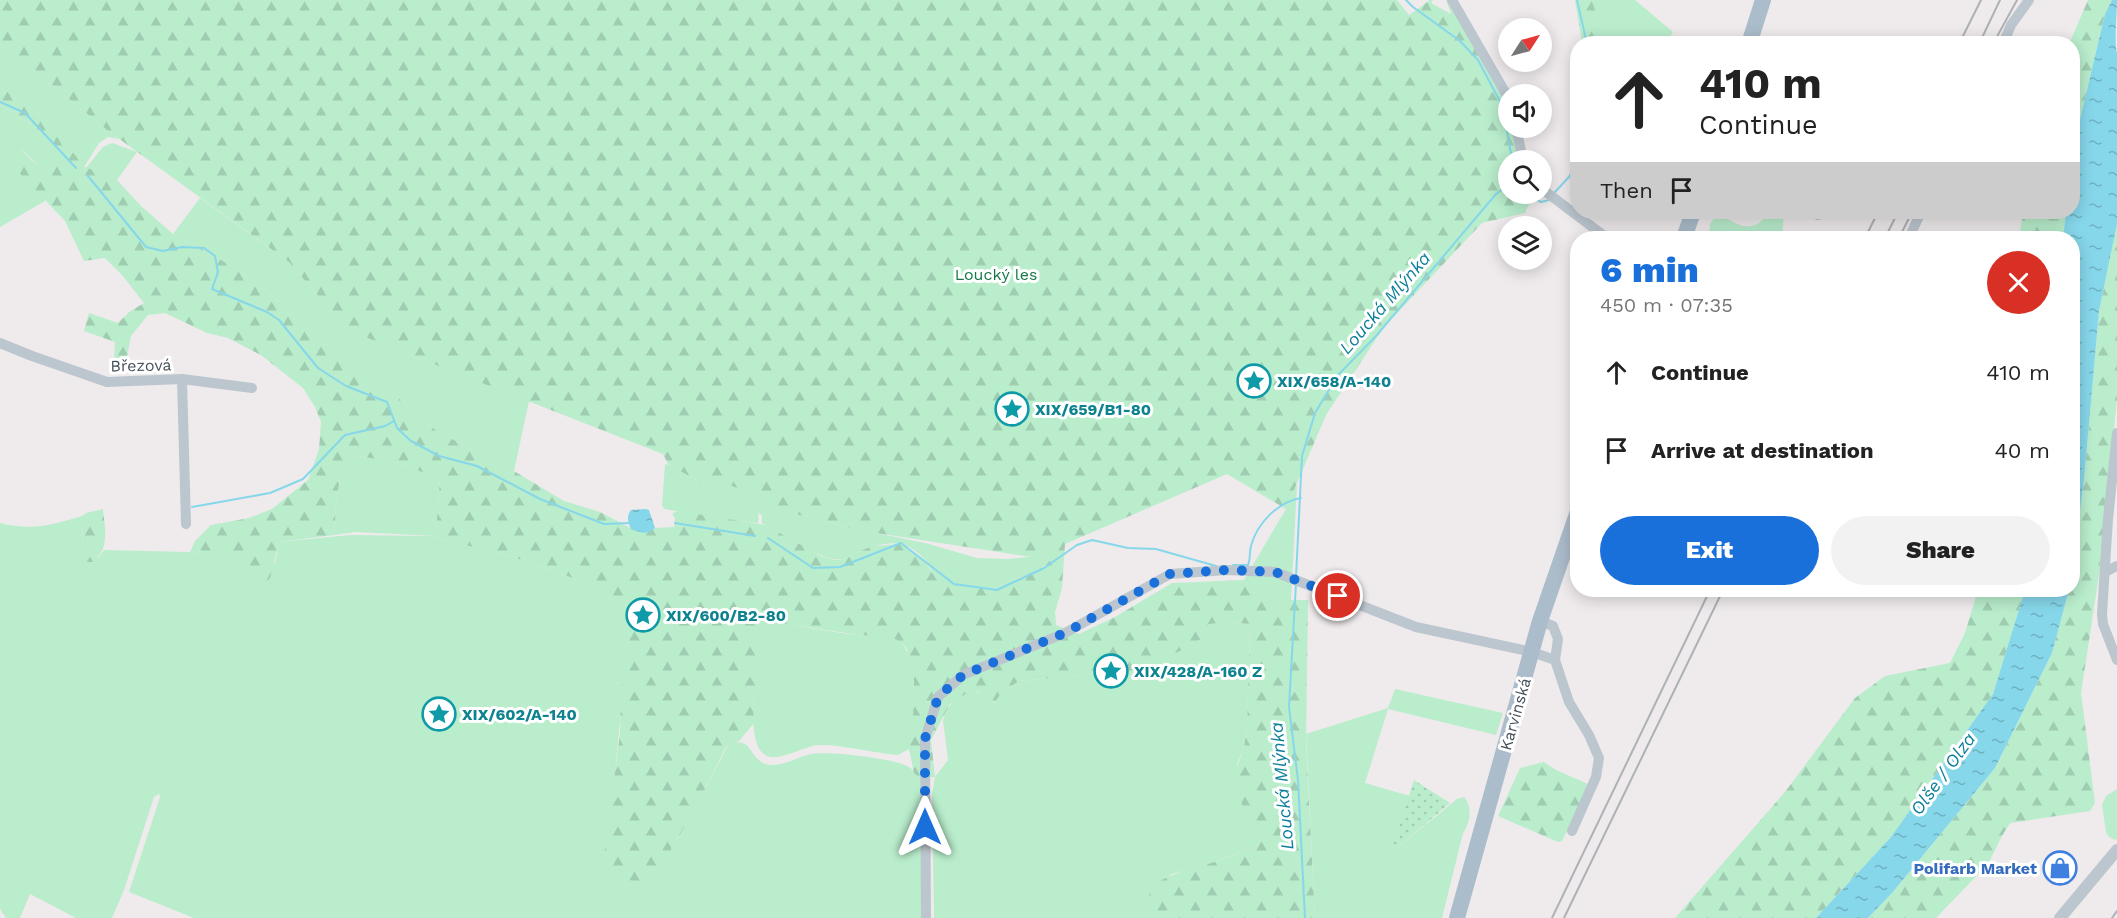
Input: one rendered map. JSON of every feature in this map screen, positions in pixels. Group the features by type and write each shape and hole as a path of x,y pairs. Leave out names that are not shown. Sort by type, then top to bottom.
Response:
{"main road":[{"path":"1752,36 1763,0"},
{"name":"Karvinská","path":"1457,918 1540,621 1570,534"}],"street":[{"path":"1452,0 1500,84"},
{"path":"2007,36 2029,0"},
{"path":"1552,197 1570,211"},
{"path":"1581,219 1597,231"},
{"name":"Březová","path":"0,343 107,382 182,379 252,388"},
{"path":"182,379 186,524"},
{"path":"2117,433 2108,519 2102,614 2103,624 2117,660"},
{"path":"2105,572 2117,566"},
{"path":"926,918 925,739 938,697 963,675 1065,633 1170,574 1227,570 1275,572 1416,627 1532,652 1555,660"},
{"path":"1540,621 1553,626 1558,639 1555,660 1569,702 1589,735 1599,758 1596,777 1572,831"},
{"path":"2060,918 2117,850"}],"green space":[{"name":"Loucký les","path":"0,0 1397,0 1409,15 1430,0 1433,0 1431,3 1451,14 1446,0 1448,0 1500,84 1498,138 1518,138 1521,150 1498,150 1498,204 1529,204 1525,213 1498,216 1498,219 1482,223 1384,327 1326,415 1286,509 1227,474 1065,544 1062,588 1055,612 1056,625 1079,634 1115,617 1172,583 1244,580 1261,600 1308,600 1306,744 1315,918 1166,918 1150,903 1153,887 1168,877 1235,855 1258,844 1255,822 1242,805 1234,775 1244,748 1247,726 1250,624 1227,622 1208,624 1201,639 1167,658 1143,665 1127,683 1115,685 1104,676 1092,674 1019,681 1001,693 995,703 977,691 970,691 950,704 931,740 935,777 920,778 914,773 909,749 914,681 907,649 902,643 892,637 858,635 775,622 763,632 753,704 754,723 739,741 726,747 694,811 662,865 654,875 639,883 602,872 620,733 621,696 629,628 623,612 603,592 570,577 513,557 429,536 434,536 436,533 440,478 390,461 357,456 349,463 340,481 334,535 279,542 270,578 265,582 256,580 252,567 234,557 215,557 190,552 195,541 211,525 249,518 272,509 308,480 319,449 321,422 315,407 303,388 261,355 228,338 207,333 165,313 148,315 131,336 127,357 114,359 115,342 84,331 89,313 118,323 129,312 144,303 105,258 84,261 65,221 12,165 13,158 20,148 42,167 54,167 70,161 42,132 0,105 0,87 43,116 80,161 80,165 117,180 141,206 173,234 215,256 253,280 289,310 313,336 396,395 417,417 440,433 514,471 564,501 600,512 638,532 674,527 675,518 672,514 678,511 765,525 821,556 835,560 845,559 873,546 901,544 924,559 932,572 938,576 963,582 995,583 1022,578 1045,566 1050,560 1046,555 1031,557 857,530 762,506 763,515 759,514 753,500 744,491 730,485 705,485 668,464 663,454 347,330 289,262 107,130 0,43"},
{"path":"1575,0 1592,0 1602,36 1581,36"},
{"path":"1592,0 1635,0 1673,32 1670,36 1602,36"},
{"path":"2088,0 2112,0 2105,14 2080,119 2080,36 2072,36"},
{"path":"0,43 119,139 108,137 99,143 84,167 80,165 43,116 0,87"},
{"path":"0,105 42,132 70,162 51,169 39,166 20,148 45,201 0,227"},
{"path":"112,143 137,152 117,180 86,168 103,147"},
{"path":"200,198 289,262 347,330 529,401 514,471 440,433 417,417 396,395 313,336 289,310 253,280 215,256 173,234"},
{"path":"1714,219 1727,219 1743,226 1755,225 1763,219 1783,219 1783,231 1710,231"},
{"path":"2022,219 2065,219 2064,231 2020,231"},
{"path":"2117,224 2117,399 2102,555 2081,693 2095,803 2090,811 2010,823 1988,864 1936,918 1868,918 1892,893 1995,768 2052,653 2067,597 2080,597 2080,511 2099,311"},
{"path":"357,456 390,461 440,478 434,536 356,532 334,535 340,481 349,463"},
{"path":"665,464 675,467 702,483 730,485 742,490 755,504 758,523 665,509 662,506"},
{"path":"1297,484 1291,600 1261,600 1244,580 1286,509"},
{"path":"761,506 925,543 977,558 1009,559 1046,555 1050,560 1041,568 1013,580 997,583 964,583 938,576 932,572 927,562 919,554 901,544 879,545 862,550 845,559 815,553 762,523"},
{"path":"103,509 105,538 102,550 93,562 85,562 82,516"},
{"path":"82,516 83,556 98,558 104,550 190,552 215,557 234,557 252,567 275,563 279,542 350,535 429,536 513,557 570,577 603,592 623,612 629,628 615,773 654,875 684,829 727,747 742,742 758,759 771,765 819,753 874,758 907,766 920,778 926,918 194,918 129,892 160,797 159,794 154,797 124,890 112,918 76,918 30,894 20,918 6,918 0,909 0,523 32,527"},
{"path":"1976,597 2023,597 1993,694 1891,837 1816,918 1675,918 1785,792 1855,698 1885,676 1950,663 1965,633"},
{"path":"775,622 857,635 889,636 903,644 913,671 914,688 913,723 909,749 898,755 820,745 779,757 767,756 759,748 755,735 754,698 763,632"},
{"path":"1208,623 1250,624 1247,726 1244,748 1237,764 1242,805 1255,822 1258,844 1200,867 1172,874 1153,888 1150,896 1158,914 1166,918 934,918 932,794 935,777 948,760 943,721 951,704 961,695 972,691 980,693 995,703 1001,693 1019,681 1092,674 1104,676 1115,684 1127,683 1143,665 1154,662"},
{"path":"1395,689 1503,713 1496,735 1388,709 1365,783 1410,796 1391,853 1457,799 1464,797 1467,801 1469,820 1463,833 1442,918 1315,918 1306,734 1388,708"},
{"path":"1544,762 1590,785 1562,841 1558,842 1498,816 1520,768"},
{"path":"1414,780 1450,803 1390,854"},
{"path":"2117,789 2117,839 2115,840 2106,832 2102,805 2106,796"}],"water":[{"path":"2112,0 2117,0 2117,224 2099,311 2080,511 2080,231 2064,231 2065,219 2080,219 2080,119 2105,14"},
{"path":"631,510 649,510 655,528 643,533 631,529 628,515"},
{"name":"Olše / Olza","path":"2023,597 2067,597 2052,653 1995,768 1892,893 1868,918 1816,918 1891,837 1993,694"}],"waterway":[{"path":"1406,0 1460,41 1478,60 1503,107 1510,150"},
{"name":"Loucká Mlýnka","path":"1577,0 1585,36"},
{"path":"0,102 25,113 76,168"},
{"name":"Loucká Mlýnka","path":"1554,193 1570,175"},
{"path":"88,176 146,247 163,251 182,247 204,248 215,256 218,272 212,289 267,312 279,320 318,368 346,386 387,402 397,428 411,441 439,456 477,466 540,499 604,524 630,523"},
{"name":"Loucká Mlýnka","path":"1296,577 1302,456 1315,413 1338,375 1376,336 1498,193"},
{"path":"192,507 270,493 303,479 345,435 385,426 394,421"},
{"path":"1233,565 1248,565 1254,537 1263,522 1284,504 1301,498"},
{"path":"675,523 755,536"},
{"path":"768,538 813,568 840,567 901,543 954,584 997,590 1044,568 1077,545 1092,540 1128,548 1156,549 1216,566"},
{"name":"Loucká Mlýnka","path":"1296,583 1289,707 1298,780 1305,918"}],"railway":[{"path":"1963,36 1981,0"},
{"path":"1983,36 2000,0"},
{"path":"1997,36 2017,0"},
{"path":"1868,231 1874,219"},
{"path":"1888,231 1894,219"},
{"path":"1902,231 1908,219"},
{"path":"1552,918 1707,597"},
{"path":"1564,918 1720,597"},
{"path":"2112,918 2117,911"}],"place":[{"name":"XIX/658/A-140","path":"1254,381"},
{"name":"XIX/659/B1-80","path":"1012,409"},
{"name":"XIX/600/B2-80","path":"643,615"},
{"name":"XIX/428/A-160 Z","path":"1111,671"},
{"name":"XIX/602/A-140","path":"439,714"},
{"name":"Polifarb Market","path":"2060,868"}],"route":[{"path":"925,827 925,739 938,697 963,675 1065,633 1170,574 1227,570 1275,572 1338,596"}]}
